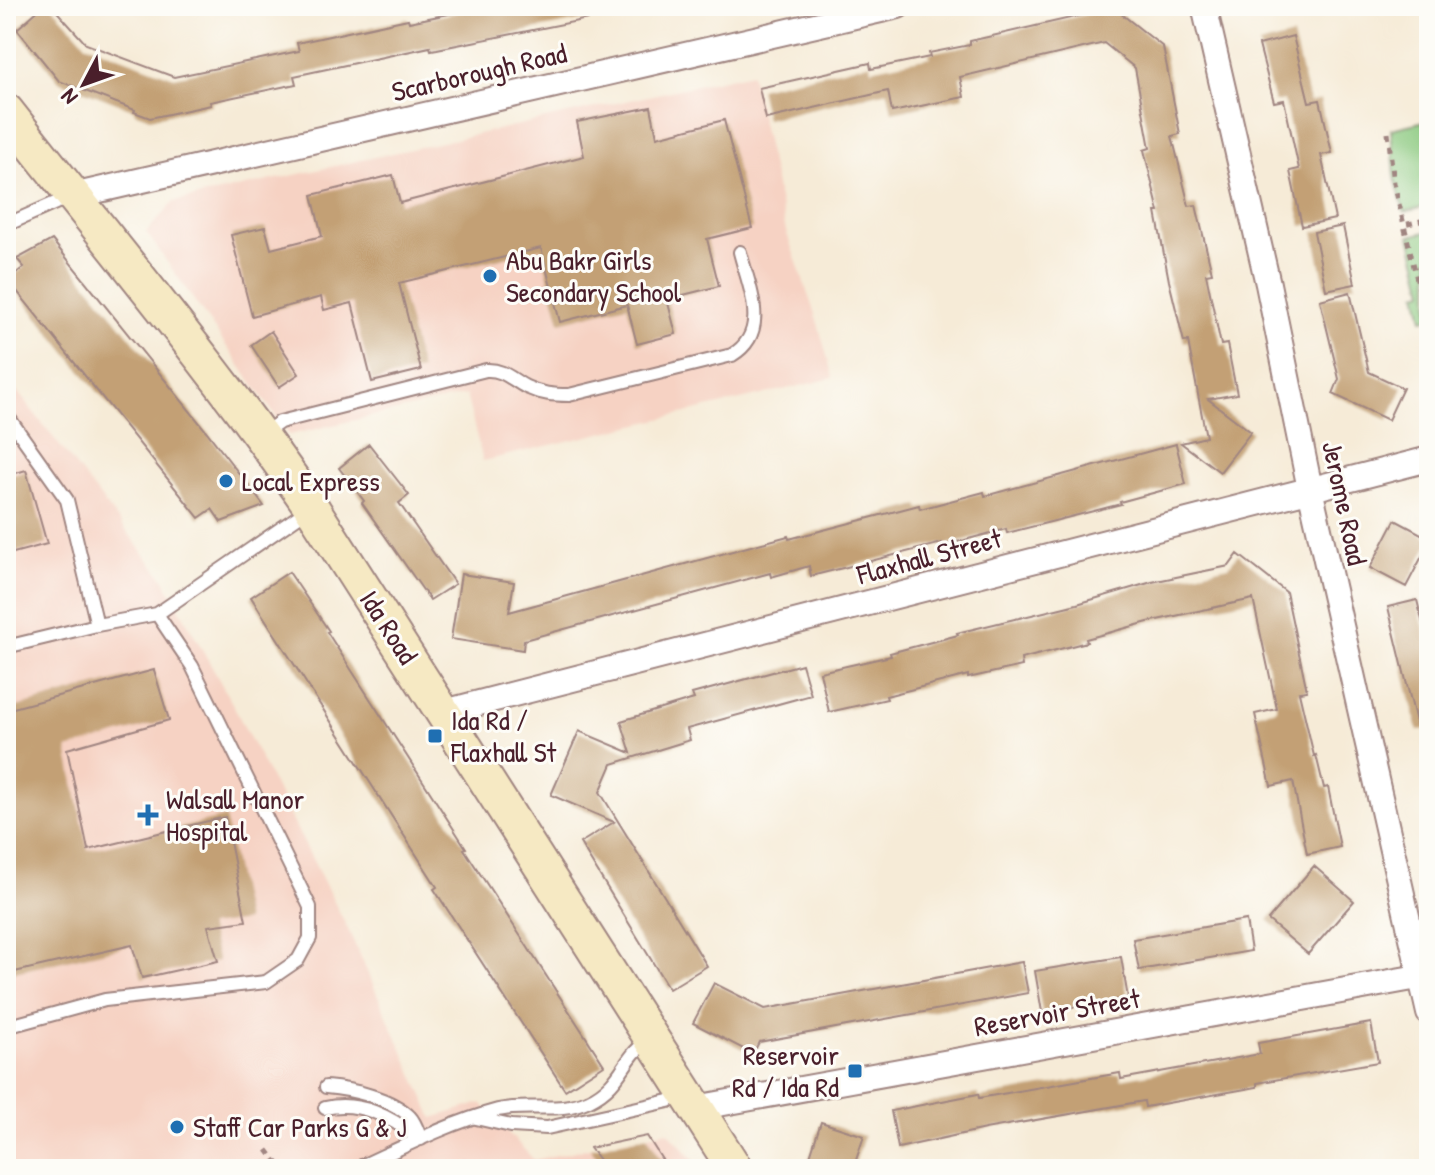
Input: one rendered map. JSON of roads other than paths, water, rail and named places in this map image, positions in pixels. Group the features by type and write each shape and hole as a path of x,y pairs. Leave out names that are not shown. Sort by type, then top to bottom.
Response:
{"street":[{"name":"Scarborough Road","path":"73,196 898,6"},
{"name":"Jerome Road","path":"1204,6 1268,284 1310,489 1425,976 1429,1013"},
{"name":"Ida Road","path":"6,111 261,435 312,508 735,1169"},
{"name":"Flaxhall Street","path":"444,712 1429,459"},
{"name":"Reservoir Street","path":"691,1100 1425,976"}],"lane":[{"path":"6,225 73,196"},
{"path":"261,435 280,422 486,370 497,369 518,383 550,395 569,395 732,355 744,348 752,338 755,326 740,252"},
{"path":"6,414 67,500 97,625"},
{"path":"6,647 157,614 312,508"},
{"path":"6,1027 105,1000 266,982 298,960 310,938 310,907 192,666 157,614"},
{"path":"355,1169 476,1118 512,1108 579,1104 612,1085 638,1047 652,1038"},
{"path":"326,1087 351,1089 402,1110 412,1118 421,1139"},
{"path":"476,1118 511,1126 547,1128 669,1101 691,1100"},
{"path":"325,1108 342,1104 373,1111 421,1139"},
{"path":"385,1155 392,1169"}],"place":[{"name":"Abu Bakr Girls Secondary School","path":"490,276"},
{"name":"Local Express","path":"226,481"},
{"name":"Ida Rd / Flaxhall St","path":"435,736"},
{"name":"Walsall Manor Hospital","path":"148,815"},
{"name":"Reservoir Rd / Ida Rd","path":"855,1071"},
{"name":"Staff Car Parks G & J","path":"177,1127"}]}
